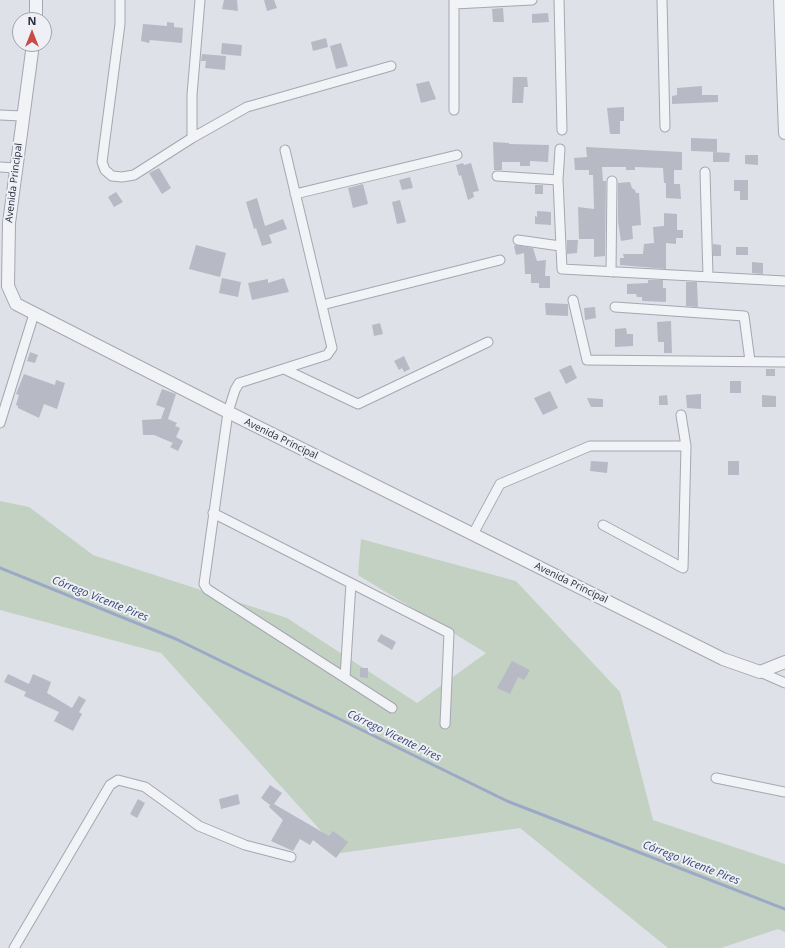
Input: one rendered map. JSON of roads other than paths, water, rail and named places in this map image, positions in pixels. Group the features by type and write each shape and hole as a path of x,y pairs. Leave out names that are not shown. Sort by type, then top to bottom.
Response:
{"street":[{"path":"36,0 36,12"},
{"path":"120,0 120,24 102,162 104,170 112,176 122,177 134,175 192,138 247,107 391,66"},
{"path":"192,138 192,95 200,0"},
{"path":"454,110 454,2 532,0"},
{"path":"559,0 562,130"},
{"path":"662,0 665,127"},
{"path":"780,0 783,29 785,132"},
{"name":"Avenida Principal","path":"31,52 9,223 4,288 16,304 228,412 723,659 760,672"},
{"path":"0,115 22,116"},
{"path":"560,149 558,180 562,269 785,280"},
{"path":"285,150 332,348 327,355 239,383 235,390 228,412 203,578 204,584 207,589 392,708"},
{"path":"296,194 457,155"},
{"path":"0,167 16,168"},
{"path":"705,172 708,276"},
{"path":"497,176 558,180"},
{"path":"611,272 612,182"},
{"path":"518,240 560,246"},
{"path":"322,305 500,260"},
{"path":"573,300 587,360 785,362"},
{"path":"615,307 744,316 750,361"},
{"path":"0,423 34,314"},
{"path":"284,369 358,404 488,342"},
{"path":"602,525 683,568 686,446 681,415"},
{"path":"473,534 500,484 590,446 686,446"},
{"path":"213,513 449,633 445,724"},
{"path":"346,678 351,583"},
{"path":"760,672 785,662"},
{"path":"760,672 785,683"},
{"path":"716,778 785,792"},
{"path":"14,948 110,785 118,780 145,787 200,826 245,846 291,857"}],"waterway":[{"name":"Córrego Vicente Pires","path":"0,568 176,639 507,801 785,909"}]}
